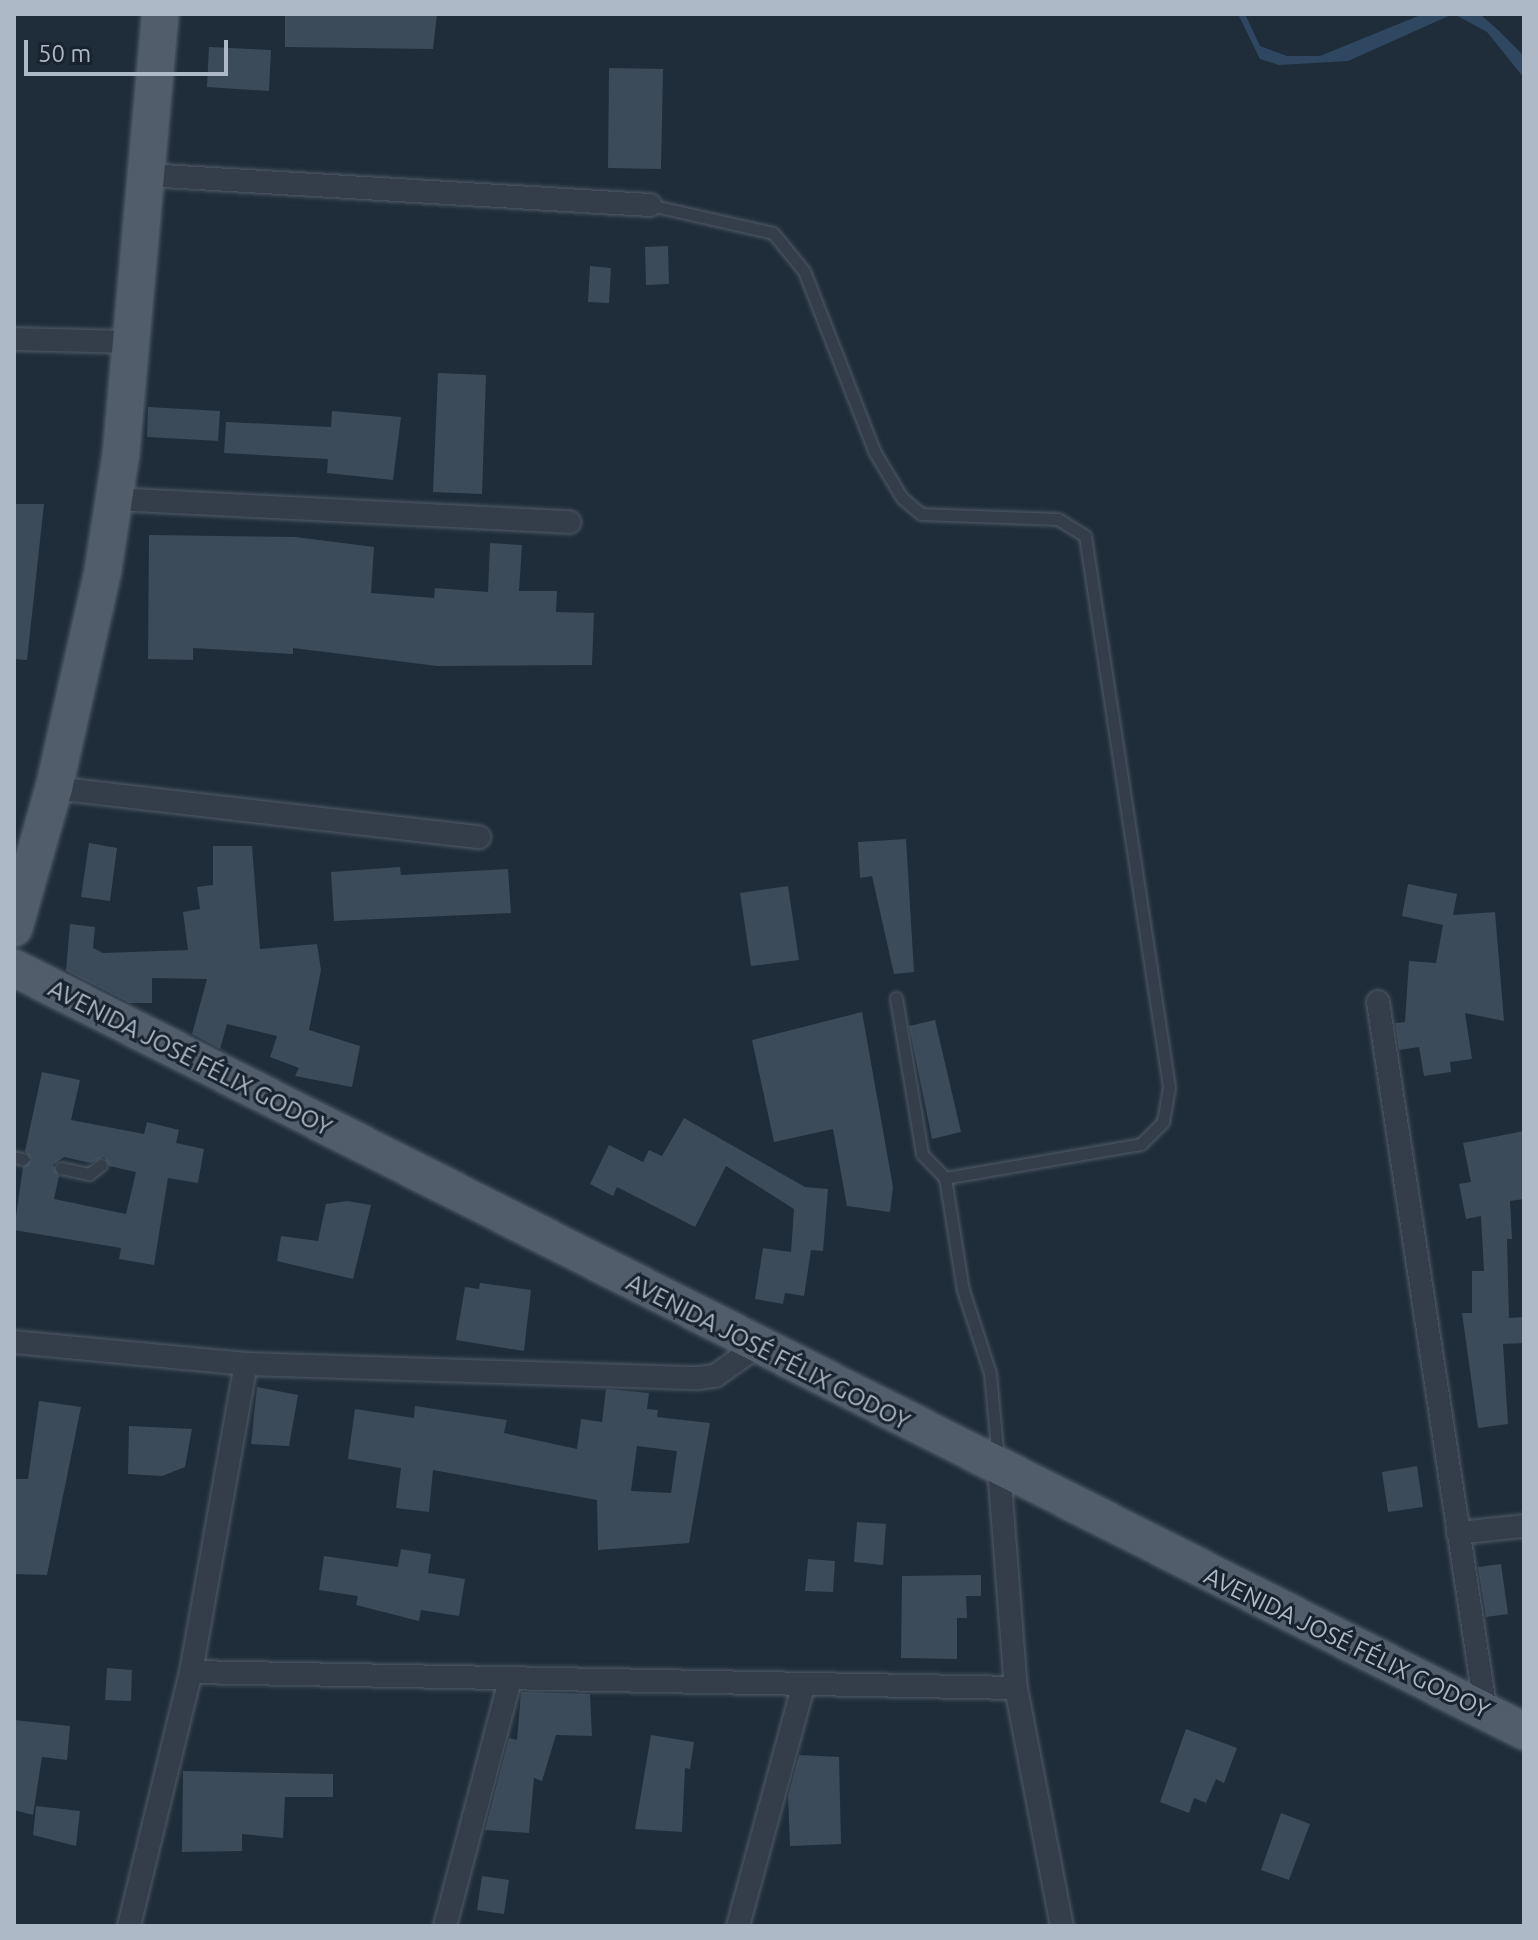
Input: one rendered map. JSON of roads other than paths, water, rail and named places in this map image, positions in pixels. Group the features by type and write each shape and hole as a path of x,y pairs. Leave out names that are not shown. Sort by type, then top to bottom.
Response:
{"main road":[{"path":"14,928 54,788 114,499 160,14"},
{"name":"AVENIDA JOSÉ FÉLIX GODOY","path":"14,968 756,1347 1524,1731"}],"street":[{"path":"146,175 650,205"},
{"path":"14,339 128,342"},
{"path":"114,499 569,522"},
{"path":"54,788 479,837"},
{"path":"1378,1002 1486,1712"},
{"path":"14,1342 246,1364 698,1378 715,1376 756,1347"},
{"path":"129,1926 191,1672 246,1364"},
{"path":"999,1469 1016,1688 1062,1926"},
{"path":"1458,1533 1524,1526"},
{"path":"191,1672 509,1683 1016,1688"},
{"path":"445,1926 509,1683"},
{"path":"738,1926 803,1686"}],"lane":[{"path":"650,205 773,233 804,271 874,451 902,498 921,514 1058,519 1085,536 1169,1087 1163,1122 1141,1144 945,1178"},
{"path":"896,998 922,1154 945,1178 963,1290 990,1373 999,1469"},
{"path":"61,1168 89,1174 101,1165"}],"water":[{"path":"1238,14 1245,14 1260,46 1287,56 1320,56 1423,14 1453,14 1348,61 1279,65 1260,59"},
{"path":"1454,14 1480,14 1499,31 1524,56 1524,78 1487,32"}]}
